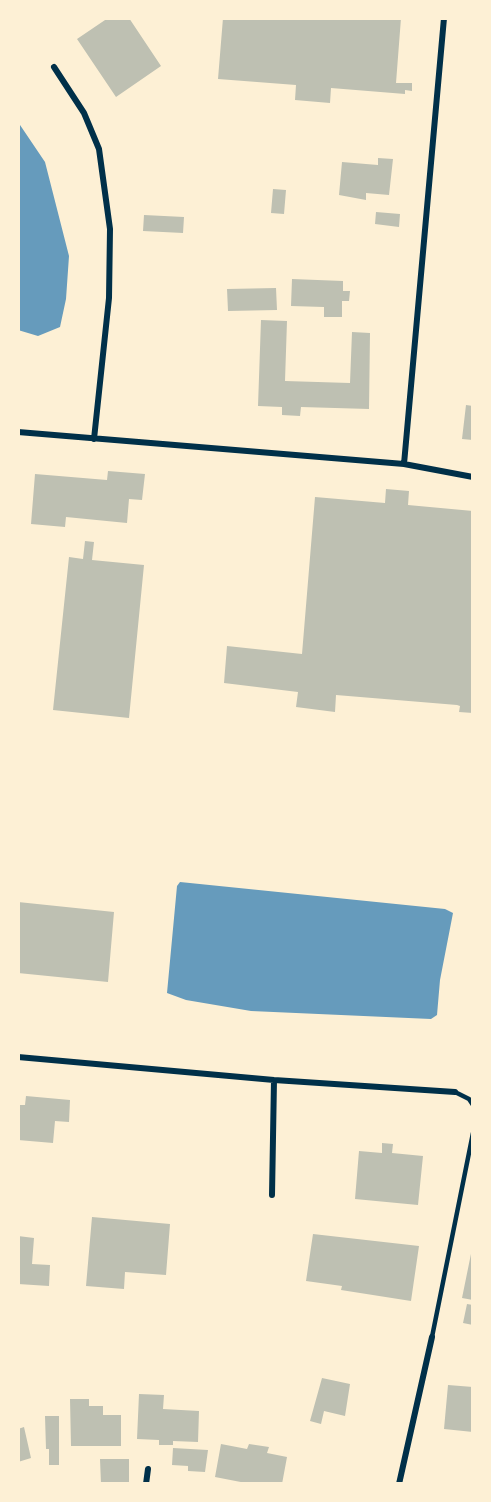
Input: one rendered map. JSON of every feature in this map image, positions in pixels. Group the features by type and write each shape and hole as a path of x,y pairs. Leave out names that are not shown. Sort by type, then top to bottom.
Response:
{"street":[{"path":"404,464 444,18"},
{"path":"54,67 84,112 99,149 110,229 110,298 94,439"},
{"path":"18,432 404,464 473,477"},
{"path":"18,1057 274,1080 455,1092"},
{"path":"272,1195 274,1080"},
{"path":"399,1484 432,1337"},
{"path":"146,1484 148,1469"}],"lane":[{"path":"455,1092 469,1099 473,1105"},
{"path":"432,1337 473,1133"}],"water":[{"path":"18,122 45,162 69,256 66,299 60,327 38,336 18,330"},
{"path":"180,882 445,909 453,913 440,980 437,1015 431,1019 251,1011 186,1000 167,993 177,886"}],"building":[{"path":"108,18 129,18 161,66 116,97 77,39"},
{"path":"223,18 401,18 396,83 412,83 412,91 405,90 405,94 331,88 330,103 295,100 296,85 218,79"},
{"path":"378,158 393,159 389,195 366,193 366,200 339,195 342,162 378,165"},
{"path":"273,189 286,190 284,214 271,213"},
{"path":"376,212 400,214 399,227 375,224"},
{"path":"144,215 184,217 183,233 143,231"},
{"path":"292,279 343,281 343,291 350,291 349,301 342,301 342,317 324,317 324,307 291,306"},
{"path":"276,288 277,310 228,311 227,289"},
{"path":"261,320 287,321 285,381 350,383 352,332 370,333 369,409 301,407 300,416 282,415 282,407 258,406"},
{"path":"466,405 473,406 473,440 462,439"},
{"path":"108,471 145,474 142,500 129,499 127,523 66,517 65,527 31,524 35,474 107,480"},
{"path":"386,489 409,491 408,505 473,511 473,713 459,712 460,706 457,705 336,695 335,712 296,707 298,692 224,683 227,646 302,654 315,497 385,503"},
{"path":"85,541 94,542 92,560 144,565 129,718 53,710 69,557 83,559"},
{"path":"18,902 114,912 108,982 18,973"},
{"path":"26,1096 70,1100 69,1122 55,1121 53,1143 18,1140 18,1105 25,1105"},
{"path":"382,1143 393,1144 392,1153 423,1156 418,1205 355,1199 359,1151 382,1153"},
{"path":"92,1217 170,1224 166,1275 125,1272 124,1289 86,1286"},
{"path":"313,1234 419,1246 411,1301 341,1290 342,1286 306,1281"},
{"path":"18,1236 34,1238 32,1264 50,1265 49,1286 18,1284"},
{"path":"473,1249 473,1300 462,1298"},
{"path":"467,1304 473,1305 473,1325 463,1323"},
{"path":"322,1378 350,1384 345,1416 324,1411 321,1424 310,1421"},
{"path":"448,1385 473,1387 473,1432 444,1429"},
{"path":"139,1394 164,1395 163,1409 199,1411 198,1442 173,1441 173,1445 159,1445 159,1440 137,1439"},
{"path":"70,1399 89,1399 89,1406 103,1406 103,1415 121,1415 121,1446 71,1446"},
{"path":"45,1416 59,1416 59,1465 49,1465"},
{"path":"24,1427 31,1458 18,1462 18,1429"},
{"path":"221,1444 247,1449 249,1444 269,1447 267,1453 287,1457 282,1484 251,1484 215,1477"},
{"path":"173,1448 208,1450 205,1472 188,1471 188,1466 172,1465"},
{"path":"100,1459 129,1459 129,1484 101,1484"}]}
